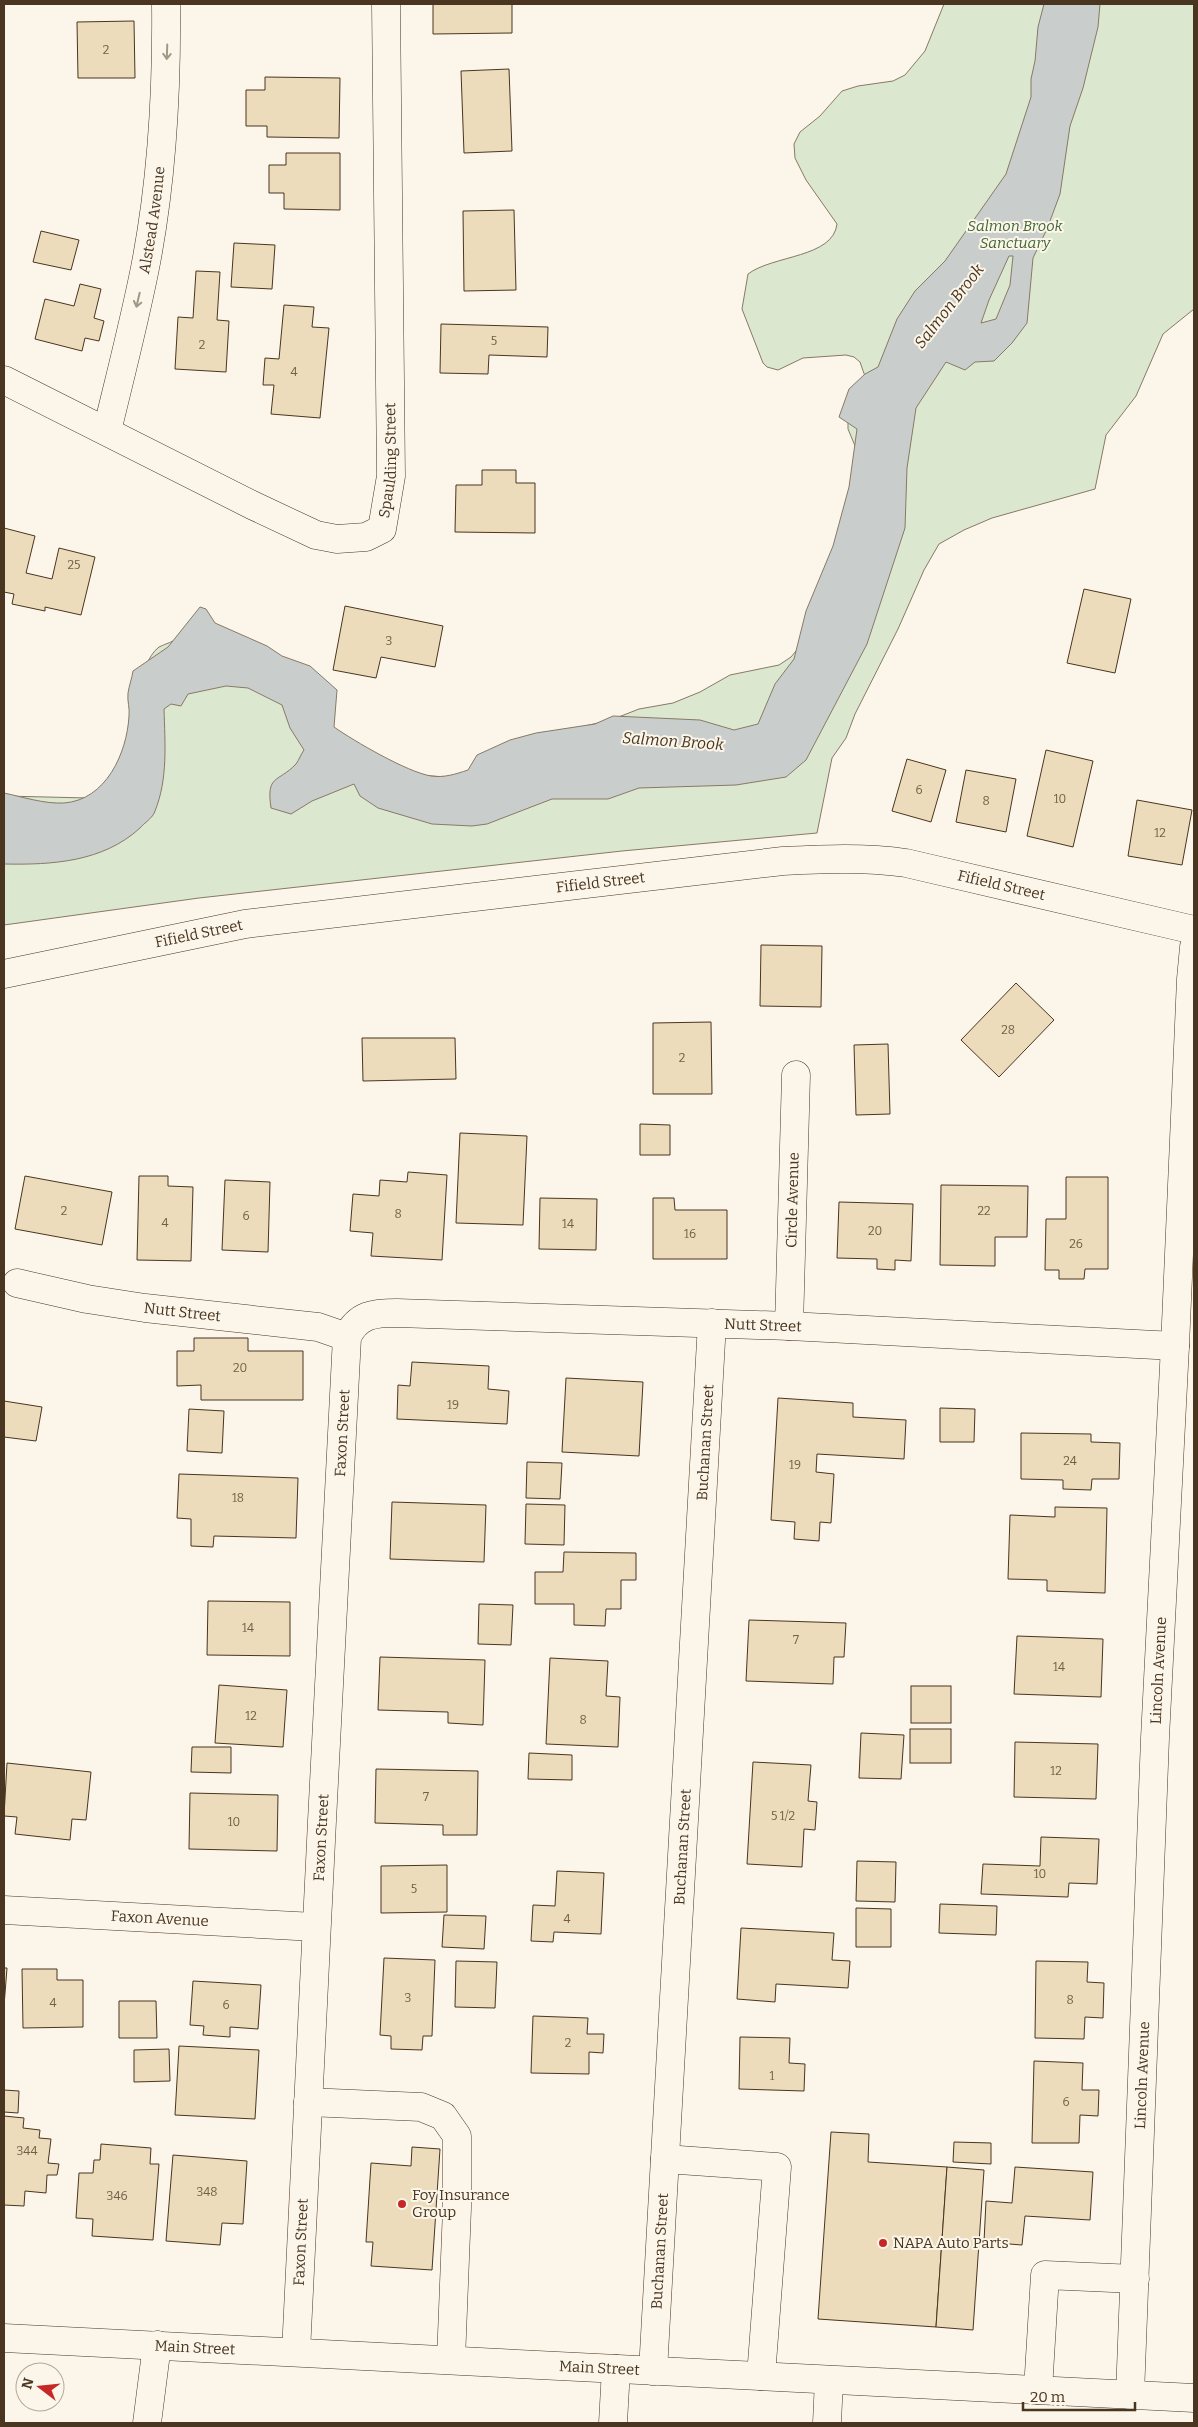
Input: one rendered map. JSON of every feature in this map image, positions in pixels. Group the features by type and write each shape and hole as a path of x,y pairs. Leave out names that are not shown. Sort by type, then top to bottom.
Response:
{"street":[{"name":"Alstead Avenue","path":"108,431 145,268 159,179 165,96 166,4"},
{"name":"Spaulding Street","path":"4,380 252,505 316,534 337,539 366,537 382,529 391,476 386,4"},
{"name":"Fifield Street","path":"4,974 245,924 783,861 872,858 906,863 1194,930"},
{"name":"Lincoln Avenue","path":"1130,2395 1155,1738 1175,1346 1190,989 1194,947"},
{"name":"Circle Avenue","path":"789,1326 796,1075"},
{"name":"Nutt Street","path":"17,1284 145,1308 351,1331 366,1316 385,1313 789,1326 1175,1346"},
{"name":"Buchanan Street","path":"653,2371 712,1323"},
{"name":"Faxon Street","path":"296,2352 315,1926 351,1331"},
{"name":"Faxon Avenue","path":"4,1910 315,1926"},
{"path":"308,2102 421,2107 443,2116 457,2136 457,2208 451,2360"},
{"path":"665,2159 777,2167 761,2376"},
{"path":"1038,2390 1045,2275 1135,2279"},
{"name":"Main Street","path":"4,2338 1194,2398"},
{"path":"147,2423 156,2345"},
{"path":"613,2423 616,2368"},
{"path":"827,2423 830,2380"}],"green space":[{"name":"Salmon Brook Sanctuary","path":"944,4 1194,4 1194,309 1163,334 1136,396 1106,435 1095,489 992,518 964,530 939,544 924,570 898,629 855,714 846,738 832,758 817,833 622,851 199,898 4,925 4,796 89,798 112,773 122,756 145,667 159,647 173,641 407,774 458,778 555,733 611,720 639,709 673,703 700,692 730,675 779,665 791,657 815,628 858,453 848,429 848,419 867,382 860,362 854,357 846,355 803,358 778,370 767,367 763,363 742,309 748,274 772,263 814,250 833,235 837,224 806,180 795,158 794,144 800,132 820,116 842,91 858,86 893,81 905,75 925,51"}],"water":[{"name":"Salmon Brook","path":"1044,4 1100,4 1098,27 1083,88 1070,126 1060,194 1047,229 1033,258 1027,323 1012,343 994,361 975,362 965,370 946,362 916,408 907,468 905,528 867,644 806,760 786,777 736,785 639,788 608,799 552,799 487,824 472,826 432,824 378,808 360,796 354,784 312,801 291,814 271,808 270,797 272,784 296,764 304,750 290,728 282,705 248,688 226,686 188,694 181,706 171,704 164,709 165,761 162,786 154,814 140,828 126,839 93,855 40,864 4,864 4,793 41,801 64,803 79,800 92,793 102,784 119,759 124,745 129,716 128,693 133,671 168,647 200,607 206,609 215,623 267,646 282,656 310,666 337,690 334,727 367,748 409,769 431,776 445,776 468,770 477,755 510,740 536,733 595,724 613,716 700,720 734,730 758,724 775,684 794,659 806,611 833,546 849,487 857,429 839,417 849,389 865,374 878,367 897,319 915,291 945,261 1006,174 1031,97 1031,79 1035,61 1038,27","holes":["1009,256 1013,256 1010,285 996,319 981,323"]}],"building":[{"path":"433,4 512,4 512,33 433,34"},
{"path":"134,21 135,78 78,78 77,22"},
{"path":"509,69 512,151 464,153 461,71"},
{"path":"265,77 340,78 339,138 267,137 267,126 246,126 246,90 265,90"},
{"path":"286,153 340,153 340,210 284,209 284,193 269,193 269,165 286,165"},
{"path":"514,210 516,290 464,291 463,211"},
{"path":"41,231 79,240 71,270 33,262"},
{"path":"234,243 275,245 272,289 231,287"},
{"path":"196,271 220,272 217,320 229,321 226,372 175,369 178,317 193,318"},
{"path":"80,284 101,289 94,318 104,321 99,341 85,338 82,351 35,339 45,299 74,306"},
{"path":"284,305 314,307 312,327 329,328 320,418 271,414 274,385 263,385 265,358 279,359"},
{"path":"441,324 548,327 547,357 489,355 488,374 440,373"},
{"path":"482,470 516,470 516,483 535,483 535,533 455,532 456,485 482,485"},
{"path":"4,528 35,536 26,573 52,579 59,548 95,557 81,615 45,607 45,611 12,604 14,594 4,592"},
{"path":"1084,589 1131,599 1115,673 1067,663"},
{"path":"345,606 443,626 435,667 381,657 376,678 333,670"},
{"path":"1046,750 1093,761 1073,847 1027,836"},
{"path":"907,759 946,770 931,822 892,811"},
{"path":"966,770 1016,779 1006,832 956,822"},
{"path":"1137,800 1192,810 1182,865 1128,856"},
{"path":"761,945 822,946 821,1007 760,1006"},
{"path":"1016,983 1054,1020 999,1077 961,1040"},
{"path":"711,1022 712,1094 653,1094 653,1023"},
{"path":"362,1038 455,1038 456,1079 363,1081"},
{"path":"888,1044 890,1114 856,1115 854,1045"},
{"path":"640,1124 670,1125 670,1155 640,1155"},
{"path":"460,1133 527,1136 523,1225 456,1223"},
{"path":"408,1172 447,1175 442,1260 371,1256 373,1233 350,1231 353,1194 379,1196 380,1180 407,1182"},
{"path":"25,1176 112,1192 102,1245 15,1229"},
{"path":"139,1176 168,1176 168,1186 193,1187 191,1261 137,1260"},
{"path":"1066,1177 1108,1177 1108,1269 1085,1269 1084,1279 1059,1279 1059,1270 1045,1270 1046,1219 1066,1219"},
{"path":"225,1180 270,1182 268,1252 222,1250"},
{"path":"941,1185 1028,1186 1027,1237 995,1237 995,1266 940,1265"},
{"path":"540,1198 597,1199 596,1250 539,1249"},
{"path":"653,1198 674,1198 675,1210 727,1210 727,1259 653,1259"},
{"path":"839,1202 913,1204 911,1261 895,1260 895,1270 877,1269 877,1259 837,1258"},
{"path":"194,1338 248,1338 248,1351 303,1351 303,1400 201,1400 201,1385 177,1386 177,1351 194,1351"},
{"path":"412,1362 489,1366 488,1389 509,1391 507,1424 397,1419 398,1385 410,1386"},
{"path":"566,1378 643,1382 639,1456 562,1452"},
{"path":"778,1398 853,1403 853,1417 906,1420 904,1459 817,1454 816,1472 834,1474 831,1523 820,1522 819,1541 794,1539 795,1522 771,1520"},
{"path":"4,1401 42,1407 36,1441 4,1437"},
{"path":"940,1408 975,1409 974,1442 940,1442"},
{"path":"189,1409 224,1411 222,1453 187,1451"},
{"path":"1021,1433 1091,1434 1091,1442 1120,1443 1119,1479 1092,1479 1091,1490 1063,1489 1063,1480 1021,1479"},
{"path":"527,1462 562,1463 560,1499 526,1498"},
{"path":"179,1474 298,1478 296,1538 214,1536 213,1547 191,1546 191,1519 177,1518"},
{"path":"392,1502 486,1505 484,1562 390,1559"},
{"path":"526,1504 565,1505 564,1545 525,1544"},
{"path":"1055,1507 1107,1508 1105,1593 1047,1591 1047,1580 1008,1579 1010,1515 1055,1517"},
{"path":"564,1552 636,1553 636,1580 621,1580 621,1609 606,1609 605,1626 574,1625 574,1604 535,1604 535,1572 563,1572"},
{"path":"208,1601 290,1602 290,1656 207,1655"},
{"path":"479,1604 513,1605 511,1645 478,1644"},
{"path":"749,1620 846,1623 844,1657 834,1657 833,1684 746,1681"},
{"path":"1017,1636 1103,1639 1101,1697 1014,1694"},
{"path":"380,1657 485,1660 483,1725 448,1723 448,1712 378,1710"},
{"path":"550,1658 608,1661 606,1696 620,1697 618,1747 546,1744"},
{"path":"219,1685 287,1690 283,1747 215,1743"},
{"path":"911,1686 951,1686 951,1723 911,1723"},
{"path":"910,1729 951,1729 951,1763 910,1763"},
{"path":"861,1733 904,1735 901,1779 859,1778"},
{"path":"1015,1742 1098,1744 1096,1799 1014,1797"},
{"path":"192,1747 231,1747 231,1773 191,1772"},
{"path":"529,1753 572,1755 572,1780 528,1779"},
{"path":"753,1762 811,1765 808,1801 817,1802 815,1830 804,1829 802,1867 747,1864"},
{"path":"7,1763 91,1772 86,1820 72,1819 70,1840 15,1834 17,1817 4,1816"},
{"path":"376,1769 478,1771 477,1835 443,1835 443,1825 375,1823"},
{"path":"190,1793 278,1795 277,1851 189,1849"},
{"path":"1041,1837 1099,1839 1097,1884 1069,1883 1068,1897 981,1894 983,1864 1040,1866"},
{"path":"857,1861 896,1862 895,1902 856,1901"},
{"path":"447,1865 447,1912 381,1913 381,1866"},
{"path":"557,1871 604,1873 601,1934 554,1932 553,1942 531,1941 533,1905 555,1906"},
{"path":"940,1904 997,1906 996,1935 939,1933"},
{"path":"856,1908 891,1909 891,1947 856,1947"},
{"path":"444,1915 486,1916 484,1949 442,1947"},
{"path":"741,1928 834,1933 832,1960 850,1961 848,1988 776,1984 775,2002 737,1999"},
{"path":"384,1958 435,1960 432,2036 423,2036 422,2050 391,2049 391,2036 380,2035"},
{"path":"456,1961 497,1962 495,2008 455,2007"},
{"path":"1036,1961 1088,1962 1087,1982 1104,1983 1103,2018 1085,2017 1084,2039 1035,2038"},
{"path":"4,1968 7,1968 4,2006"},
{"path":"22,1969 57,1969 57,1980 83,1980 83,2027 23,2028"},
{"path":"193,1981 261,1985 258,2029 230,2027 230,2037 203,2035 204,2026 190,2025"},
{"path":"119,2001 156,2001 157,2038 119,2038"},
{"path":"533,2016 588,2018 587,2034 604,2034 603,2053 589,2052 589,2074 531,2073"},
{"path":"740,2037 790,2038 789,2063 805,2064 804,2091 739,2089"},
{"path":"179,2046 259,2050 255,2119 175,2115"},
{"path":"169,2049 170,2081 134,2082 134,2050"},
{"path":"1034,2061 1083,2063 1082,2090 1099,2090 1098,2116 1080,2115 1079,2143 1032,2143"},
{"path":"4,2090 19,2091 18,2113 4,2112"},
{"path":"4,2116 24,2118 23,2128 40,2130 39,2138 51,2139 48,2163 59,2164 57,2175 47,2175 46,2193 25,2191 24,2206 4,2205"},
{"name":"NAPA Auto Parts","path":"831,2132 869,2134 868,2162 947,2167 936,2327 818,2319"},
{"path":"954,2142 991,2143 991,2164 953,2162"},
{"path":"101,2144 151,2148 150,2164 159,2164 153,2240 92,2236 93,2219 76,2218 79,2173 93,2173 94,2160 100,2160"},
{"name":"Foy Insurance Group","path":"412,2147 440,2149 432,2270 371,2266 373,2242 366,2242 371,2163 411,2166"},
{"path":"173,2155 247,2161 243,2224 222,2223 220,2245 166,2241"},
{"path":"947,2167 984,2170 973,2330 936,2327"},
{"path":"1015,2167 1093,2172 1090,2220 1025,2216 1022,2245 984,2242 986,2201 1012,2203"}],"place":[{"name":"Foy Insurance Group","path":"402,2204"},
{"name":"NAPA Auto Parts","path":"883,2243"}]}
